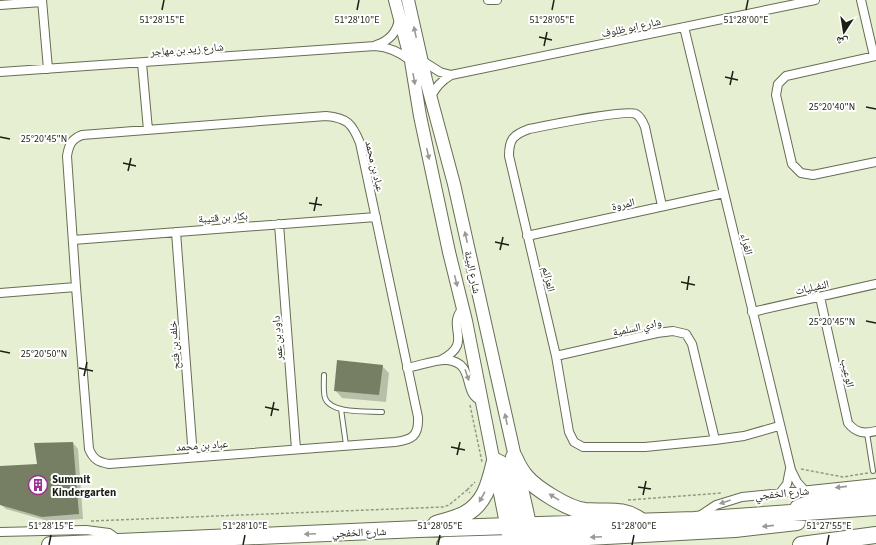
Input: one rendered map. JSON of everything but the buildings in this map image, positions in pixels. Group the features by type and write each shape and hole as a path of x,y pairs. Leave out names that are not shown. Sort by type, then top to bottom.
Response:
{"highway":[{"path":"514,457 520,470 530,481 565,505 586,511 622,512 629,514 643,522"},
{"path":"419,530 465,514 481,502 490,481 489,464 501,464 506,471 521,538"},
{"path":"789,512 819,499 876,492"},
{"name":"شارع الخفجي","path":"50,545 419,530 521,538 643,522 694,520 789,512 876,507"},
{"path":"445,545 521,538 735,529 876,514"},
{"path":"801,545 876,535"}],"street":[{"name":"شارع البيئة","path":"396,0 400,17 430,98 456,192 514,457 521,538"},
{"name":"شارع البيئة","path":"408,0 416,61 420,116 463,308 482,401 489,464"},
{"path":"488,0 497,0"},
{"name":"شارع ابو ظلوف","path":"430,98 435,88 451,75 684,27 789,3 815,0"},
{"path":"861,0 875,56 786,76 778,84 776,95 792,164 801,173 813,174 876,162"},
{"path":"0,5 42,1 48,69"},
{"name":"شارع زيد بن مهاجر","path":"375,46 392,36 396,30 400,17"},
{"name":"الغراء","path":"684,27 779,426 794,478 805,490"},
{"name":"شارع زيد بن مهاجر","path":"0,72 375,46 383,46 416,61"},
{"path":"416,61 451,75"},
{"path":"142,63 148,130"},
{"name":"العزائم","path":"662,206 645,127 642,119 636,114 619,113 529,129 520,132 512,138 509,145 509,156 556,356 570,432 574,442 583,447 645,447 744,436 779,426"},
{"name":"عباد بن محمد","path":"326,116 339,117 347,121 352,126 358,138 376,217 418,417 417,431 413,436 406,441 109,464 101,463 91,455 89,449 67,156 68,148 75,138 82,135 326,116"},
{"name":"المروة","path":"527,236 724,193"},
{"name":"بكار بن قتيبة","path":"73,240 376,217"},
{"name":"داود بن عمر","path":"279,224 296,449"},
{"name":"خلف بن فتح","path":"176,232 193,457"},
{"name":"النفيليات","path":"752,312 876,284"},
{"path":"0,293 76,287"},
{"name":"الوعيب","path":"820,297 848,423 856,431 867,433"},
{"path":"407,368 441,360 452,354 457,347 459,339 456,320 463,308"},
{"name":"وادي السلمية","path":"556,356 657,333 673,331 686,334 692,344 715,440"},
{"path":"441,360 452,361 464,369 468,376 472,394 478,400 482,401"},
{"path":"867,433 876,431"},
{"name":"الغراء","path":"780,493 787,484 790,467"},
{"name":"شارع الخفجي","path":"694,520 716,505 742,497 876,482"},
{"path":"1,532 96,531 109,533 121,542"}],"lane":[{"path":"324,375 324,393 326,400 334,407 341,409 382,412"},
{"path":"341,409 346,446"},
{"path":"867,433 871,472"}],"path":[{"path":"469,401 489,464"},
{"path":"790,467 843,477 871,472"},
{"path":"87,521 443,507 449,505 476,481"},
{"path":"466,490 481,502"},
{"path":"622,501 722,493"}],"place":[{"name":"Summit Kindergarten","path":"38,485"}]}
